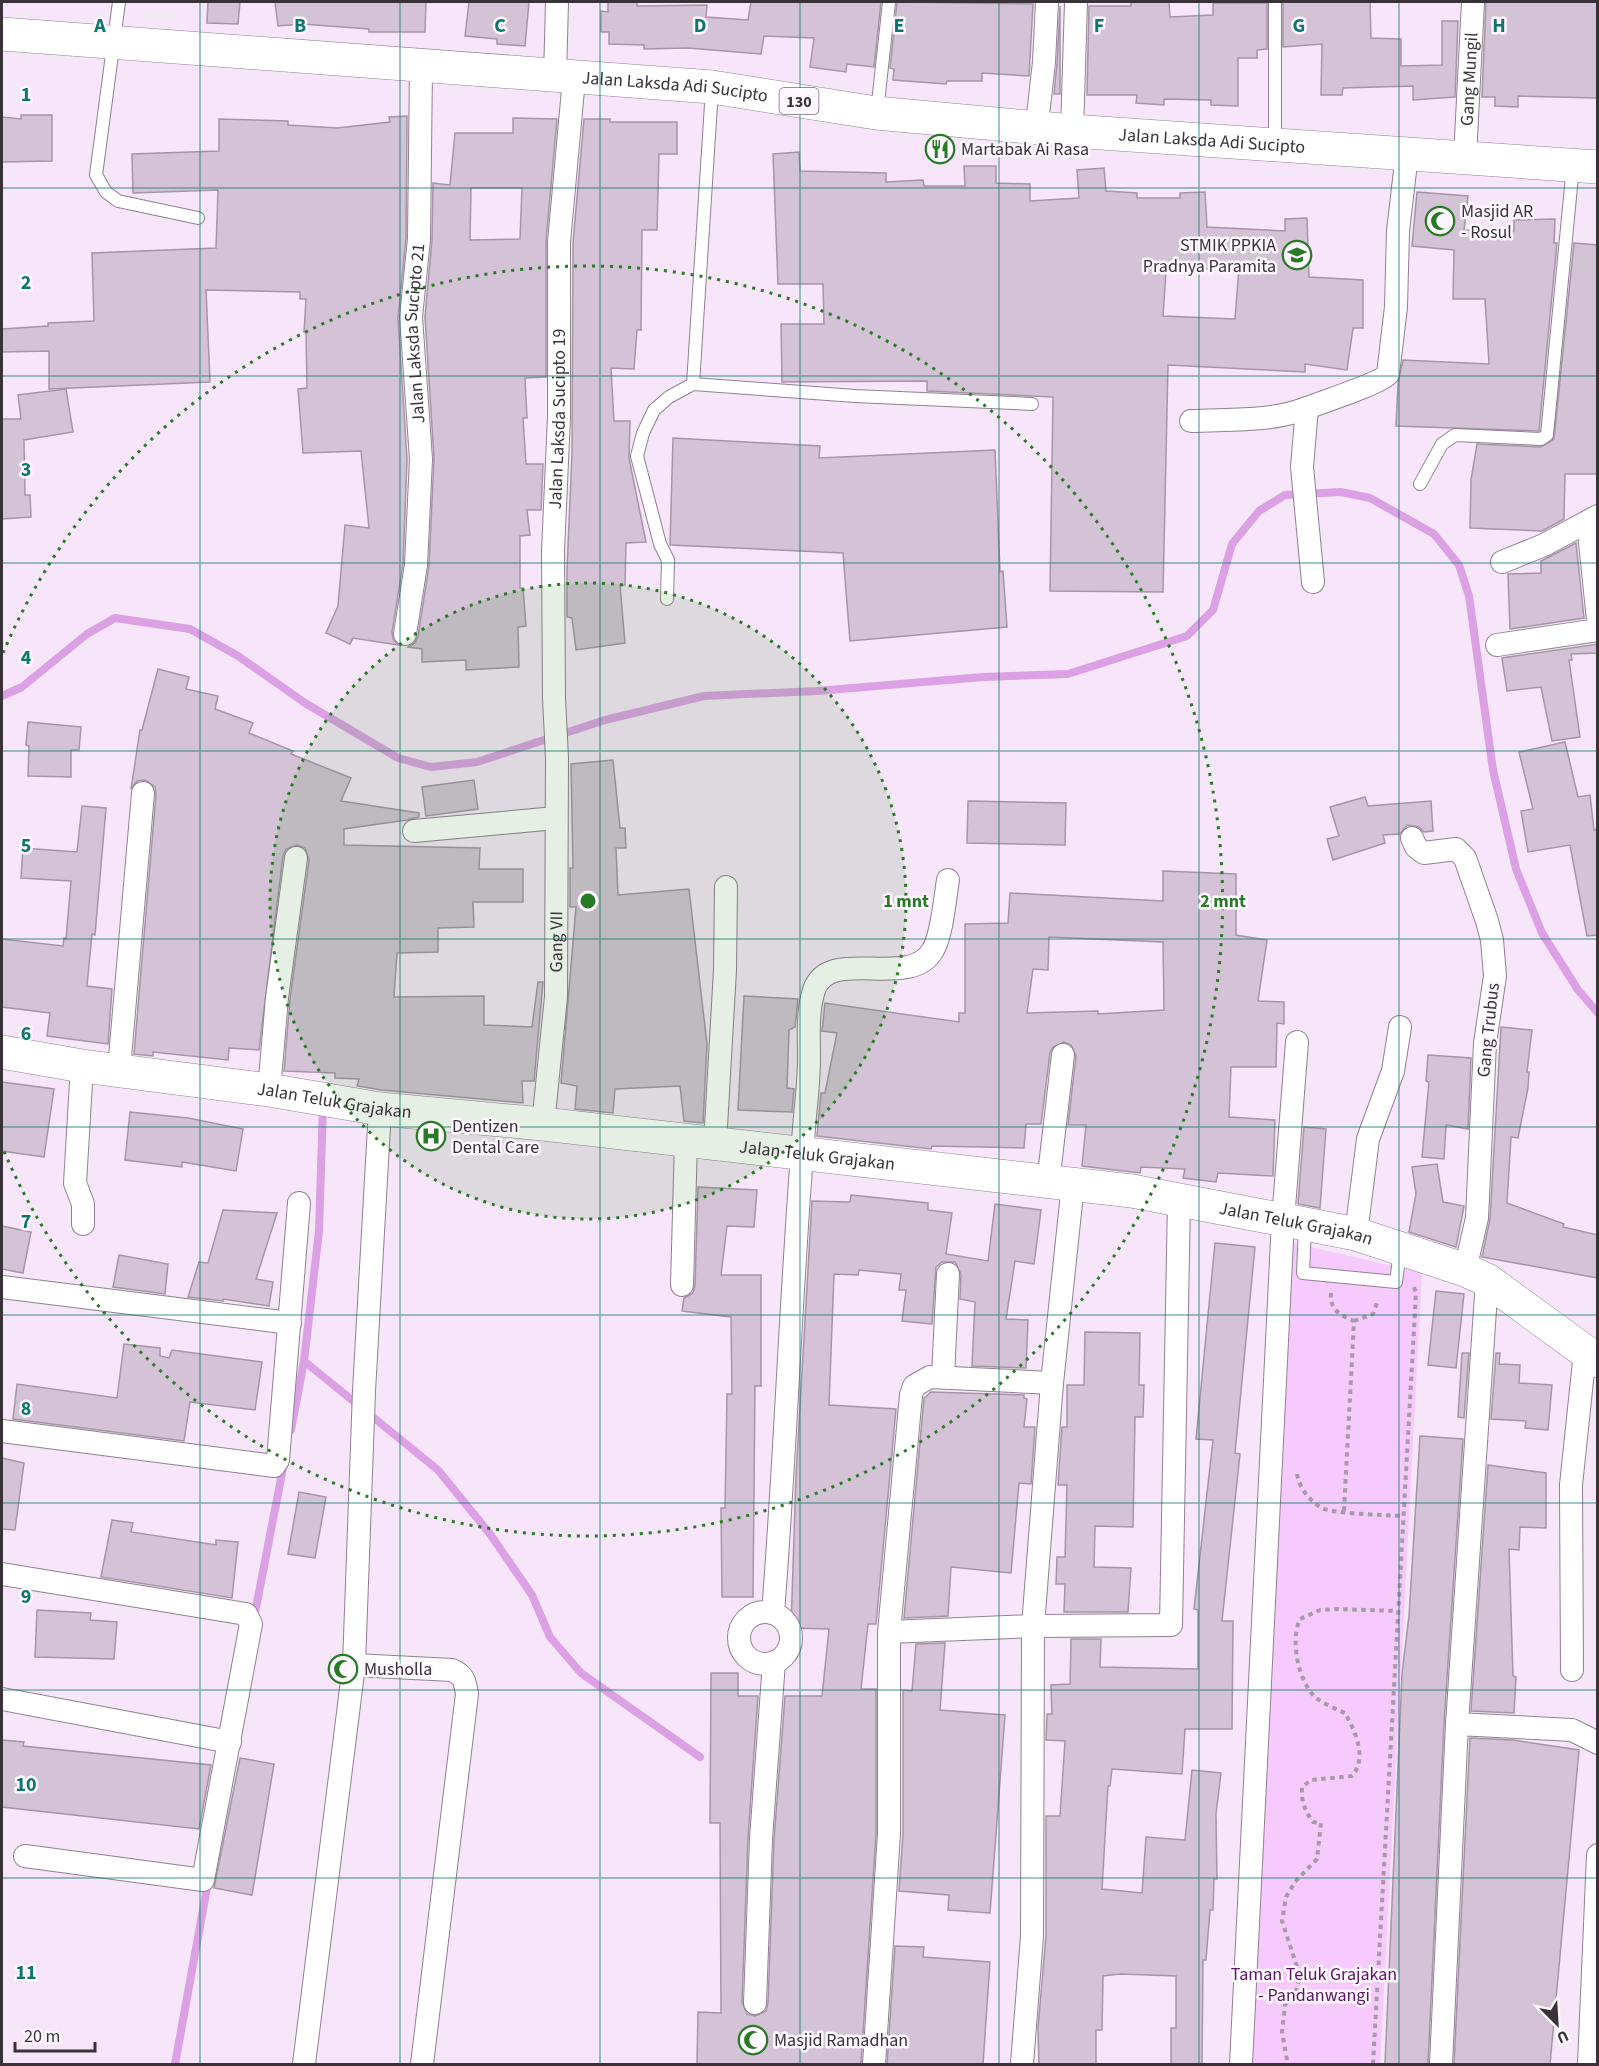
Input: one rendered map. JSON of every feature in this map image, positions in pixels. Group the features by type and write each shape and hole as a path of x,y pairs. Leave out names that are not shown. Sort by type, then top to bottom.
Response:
{"main road":[{"name":"Jalan Laksda Adi Sucipto","path":"2,34 565,78 712,87 876,114 1072,131 1585,166"},
{"name":"Jalan Teluk Grajakan","path":"2,1052 82,1066 269,1090 380,1109 543,1124 1132,1191 1356,1234 1476,1275 1591,1356"}],"street":[{"name":"Jalan Laksda Sucipto 19","path":"556,2 565,78 559,242 559,417 553,551 554,698 557,759"},
{"path":"1037,124 1044,62 1047,2"},
{"path":"1072,131 1076,2"},
{"name":"Gang Mungil","path":"1465,157 1473,2"},
{"name":"Jalan Laksda Sucipto 21","path":"405,634 416,565 421,459 411,317 419,239 422,67"},
{"path":"1191,421 1259,419 1290,415 1349,390 1376,383 1385,378 1389,370 1396,307 1398,231 1407,154"},
{"path":"1307,408 1302,467 1305,520 1313,582"},
{"path":"1502,562 1593,520 1598,620"},
{"path":"1497,645 1598,630"},
{"name":"Gang VII","path":"543,1124 556,997 557,759"},
{"path":"119,1069 143,794"},
{"path":"414,831 556,818"},
{"name":"Gang Trubus","path":"1412,838 1416,847 1424,853 1455,849 1465,858 1487,921 1494,959 1495,976 1485,1043 1476,1275"},
{"path":"269,1090 277,998 296,858"},
{"path":"773,1613 809,1059 809,1013 817,982 833,970 893,968 923,962 935,949 948,880"},
{"path":"682,1285 725,970 726,887"},
{"path":"1356,1234 1368,1138 1393,1071 1400,1027"},
{"path":"1241,2064 1294,1222 1297,1042"},
{"path":"1022,2064 1032,1936 1033,1626 1052,1383 1064,1055"},
{"path":"82,1066 75,1183 83,1204 83,1224"},
{"path":"304,2064 354,1665 364,1400 380,1109"},
{"path":"889,1632 1033,1626 1171,1625 1179,1200"},
{"path":"2,1431 265,1467 274,1466 278,1460 299,1203"},
{"path":"943,1376 948,1274"},
{"path":"1441,2064 1476,1275"},
{"path":"2,1287 290,1323"},
{"path":"1572,1670 1571,1485 1591,1356"},
{"path":"874,2064 889,1834 889,1632 911,1395 918,1383 930,1377 1052,1383"},
{"path":"2,1574 246,1614 251,1624 206,1875 202,1880 25,1856"},
{"path":"763,1612 773,1613 782,1617 791,1633 788,1650 774,1662 763,1664 753,1661 744,1654 739,1633 744,1623 752,1615 763,1612"},
{"path":"755,2003 761,1839 774,1662"},
{"path":"354,1665 452,1670 460,1674 465,1682 467,1694 422,2064"},
{"path":"2,1699 230,1742"},
{"path":"1457,1724 1572,1730 1598,1743"},
{"path":"1589,2064 1598,1856"}],"lane":[{"path":"119,2 95,165 98,180 118,201 198,218"},
{"path":"876,114 889,2"},
{"path":"1275,2 1275,144"},
{"path":"693,384 712,87"},
{"path":"1420,484 1442,444 1455,435 1541,439 1546,435 1585,166"},
{"path":"667,599 668,560 660,544 638,456 643,433 654,410 669,397 693,384 855,396 1032,404"},
{"path":"1294,1222 1304,1273 1396,1282 1400,1248"}],"path":[{"path":"1332,1277 1330,1300 1341,1316 1354,1322 1373,1314 1378,1304 1381,1281"},
{"path":"1372,2064 1416,1293 1412,1285 1396,1282"},
{"path":"1344,1511 1354,1322"},
{"path":"1295,1469 1298,1482 1310,1498 1323,1509 1403,1516"},
{"path":"1287,2060 1282,2032 1285,2005 1296,1991 1300,1976 1282,1921 1286,1897 1295,1882 1317,1859 1322,1823 1313,1822 1306,1813 1301,1799 1302,1787 1311,1780 1352,1776 1358,1770 1360,1750 1345,1713 1316,1698 1308,1686 1295,1645 1294,1631 1300,1619 1320,1610 1397,1611"}],"green space":[{"name":"Taman Teluk Grajakan - Pandanwangi","path":"1290,1242 1422,1273 1380,2064 1237,2064"}],"building":[{"path":"208,2 240,2 238,24 207,23"},
{"path":"275,2 426,2 425,32 369,32 369,29 302,24 278,26"},
{"path":"469,2 529,2 525,46 497,44 497,39 465,36"},
{"path":"608,2 637,2 637,6 707,5 706,17 748,20 751,2 881,2 874,67 847,64 846,72 810,67 814,38 764,36 761,54 688,48 644,49 644,45 609,44 609,32 601,32 601,11 608,12"},
{"path":"897,2 1033,4 1029,76 982,73 982,81 947,81 946,84 893,80 894,69 890,68"},
{"path":"1131,2 1169,2 1170,17 1213,15 1213,3 1267,3 1267,49 1257,50 1257,58 1238,58 1238,106 1211,105 1211,100 1164,99 1164,105 1136,103 1137,95 1087,95 1089,6 1131,6"},
{"path":"1283,2 1370,2 1371,38 1401,39 1401,66 1442,65 1442,21 1458,21 1455,97 1413,100 1413,86 1343,88 1342,95 1321,95 1322,44 1283,47"},
{"path":"1486,2 1598,2 1598,98 1518,96 1518,107 1495,106 1495,97 1482,97"},
{"path":"1060,6 1060,94 1054,94 1057,63"},
{"path":"21,115 52,115 52,161 2,162 2,117 21,119"},
{"path":"407,116 406,238 398,318 407,459 403,564 392,632 393,639 398,645 353,638 350,644 326,633 338,606 345,525 369,528 361,451 303,453 298,389 307,388 306,332 304,332 306,299 300,299 300,292 206,290 210,382 49,389 49,351 2,352 2,329 48,326 48,323 94,321 92,253 216,248 218,190 133,193 132,154 219,151 219,119 288,121 288,125 337,128 390,122 389,117"},
{"path":"513,118 557,119 546,241 546,377 525,378 527,418 523,418 526,464 543,464 541,510 527,510 530,535 520,536 520,588 523,588 526,626 518,627 519,667 466,670 466,660 422,662 422,649 408,647 415,643 418,636 429,566 434,458 425,317 432,240 433,183 450,185 455,133 513,133","holes":["471,188 522,188 520,239 470,240"]},
{"path":"584,119 610,119 610,122 677,122 677,154 659,154 657,230 642,230 641,330 637,330 634,369 611,368 614,421 630,421 629,458 646,542 626,543 625,585 620,585 625,643 576,650 572,618 567,617 567,569 572,454 573,243"},
{"path":"799,152 800,171 886,173 886,182 923,180 924,186 965,186 964,166 996,166 996,183 1030,184 1030,201 1079,198 1077,170 1104,168 1106,191 1137,193 1137,198 1180,198 1180,193 1205,192 1207,227 1285,231 1285,219 1307,218 1309,277 1363,280 1363,328 1353,328 1347,370 1305,364 1305,372 1168,365 1163,592 1050,591 1053,397 927,391 927,381 782,382 781,324 824,324 823,284 778,284 773,154","holes":["1239,267 1235,319 1163,316 1166,271"]},
{"path":"1417,192 1468,196 1464,230 1514,231 1514,220 1555,219 1554,243 1557,243 1539,431 1396,426 1398,383 1403,360 1489,364 1485,299 1453,299 1454,250 1412,246"},
{"path":"1574,243 1598,245 1598,474 1565,474 1564,519 1542,531 1470,528 1471,480 1477,444 1541,447 1554,439"},
{"path":"66,389 73,432 24,440 25,495 30,495 31,517 2,519 2,419 21,419 18,395"},
{"path":"673,438 820,446 819,458 995,450 1000,572 1003,571 1007,627 850,641 843,553 670,545"},
{"path":"1576,543 1584,618 1510,629 1508,574 1541,573 1541,561"},
{"path":"1598,644 1598,653 1571,654 1572,660 1569,660 1580,737 1552,741 1541,687 1507,691 1502,658"},
{"path":"158,669 189,677 186,689 218,696 215,709 253,723 249,733 293,751 291,754 351,778 341,801 419,813 419,817 407,820 344,829 344,845 480,848 479,869 523,869 523,902 473,902 474,927 438,928 438,952 397,953 394,997 484,996 484,1025 532,1027 538,982 543,982 534,1081 522,1081 523,1103 382,1090 357,1086 359,1079 335,1078 335,1073 284,1071 290,999 309,860 305,848 297,845 286,849 283,856 259,1050 229,1048 228,1060 153,1052 153,1056 134,1054 156,794 155,787 145,780 137,781 131,789 140,730 142,730"},
{"path":"28,722 81,727 79,750 71,750 71,777 28,776 29,746 26,745"},
{"path":"1565,742 1578,797 1590,795 1594,830 1598,829 1598,935 1587,936 1570,845 1528,852 1521,811 1533,809 1519,752"},
{"path":"613,760 620,828 625,828 626,848 616,848 618,895 689,889 707,1044 703,1123 684,1121 680,1086 615,1089 613,1113 575,1109 577,1086 561,1083 576,907 570,907 570,868 573,868 571,764"},
{"path":"474,780 478,809 426,816 422,787"},
{"path":"1365,797 1368,806 1431,801 1433,831 1424,832 1419,827 1407,825 1400,834 1383,835 1385,843 1333,860 1327,839 1339,836 1330,807"},
{"path":"968,801 1066,803 1065,845 967,843"},
{"path":"82,806 106,808 95,935 92,934 87,986 112,989 108,1044 47,1036 50,1013 2,1007 2,939 63,946 64,938 66,939 71,881 21,878 23,848 77,852"},
{"path":"1163,871 1236,874 1236,935 1267,940 1258,1001 1284,1002 1284,1024 1277,1023 1276,1067 1231,1067 1229,1117 1275,1120 1273,1176 1218,1173 1216,1182 1183,1178 1185,1169 1141,1167 1140,1173 1082,1166 1086,1125 1068,1125 1076,1056 1071,1045 1064,1042 1053,1047 1050,1053 1041,1124 1026,1124 1024,1148 932,1146 931,1149 817,1136 821,1093 825,1093 837,1033 822,1031 825,1003 959,1022 959,1013 965,1013 965,924 1008,923 1010,893 1163,901","holes":["1049,937 1163,942 1164,1010 1098,1014 1098,1011 1027,1013 1033,969 1048,970"]},
{"path":"744,996 798,999 795,1027 789,1030 787,1088 794,1089 792,1112 738,1110"},
{"path":"1501,1027 1532,1030 1527,1072 1529,1072 1528,1088 1518,1138 1511,1137 1507,1203 1564,1224 1563,1227 1598,1235 1598,1278 1482,1257 1490,1219"},
{"path":"1428,1055 1471,1058 1468,1129 1446,1125 1444,1159 1422,1157 1429,1082 1426,1081"},
{"path":"2,1082 54,1089 44,1157 2,1151"},
{"path":"130,1112 188,1118 243,1129 236,1171 182,1162 182,1167 125,1160"},
{"path":"1304,1127 1326,1129 1320,1208 1298,1204"},
{"path":"1437,1164 1443,1202 1464,1206 1456,1247 1409,1232 1416,1194 1412,1167"},
{"path":"698,1187 757,1190 754,1227 727,1226 721,1275 761,1275 761,1386 755,1386 753,1597 722,1597 721,1508 725,1508 727,1394 732,1394 731,1317 682,1311 684,1298 693,1293 695,1285"},
{"path":"851,1195 928,1203 928,1210 952,1213 946,1254 988,1261 995,1204 1041,1210 1034,1264 1015,1261 1006,1319 1028,1320 1026,1368 972,1366 975,1302 960,1299 961,1274 955,1262 942,1262 936,1267 932,1324 902,1321 906,1290 899,1290 901,1274 859,1270 858,1275 834,1274 829,1405 896,1409 876,1624 868,1624 861,1689 876,1689 876,1834 861,2064 697,2064 698,2012 721,2013 720,1823 710,1823 711,1673 738,1673 738,1696 758,1696 748,1838 742,2002 747,2014 755,2016 766,2011 768,2003 774,1840 785,1696 822,1696 829,1629 791,1628 796,1475 812,1201 850,1202"},
{"path":"223,1210 277,1213 256,1279 273,1282 269,1306 223,1299 223,1301 188,1297 199,1262 208,1263"},
{"path":"2,1226 31,1232 23,1273 2,1269"},
{"path":"1215,1243 1255,1247 1235,1453 1240,1454 1222,1621 1233,1621 1232,1729 1185,1729 1182,1774 1112,1769 1110,1786 1108,1786 1102,1889 1142,1893 1146,1837 1185,1840 1192,1770 1221,1773 1216,1814 1217,1879 1214,1879 1213,1910 1210,1910 1206,1960 1203,1960 1202,2064 1171,2064 1171,2028 1176,2028 1176,1976 1120,1974 1103,1976 1102,2030 1096,2030 1096,2064 1039,2064 1038,2028 1046,1936 1046,1816 1060,1816 1065,1741 1046,1740 1047,1714 1052,1714 1051,1685 1070,1684 1071,1639 1101,1639 1100,1667 1198,1669 1198,1610 1194,1609 1213,1440 1196,1439"},
{"path":"119,1255 168,1264 165,1294 113,1287"},
{"path":"1436,1291 1464,1294 1456,1368 1428,1365"},
{"path":"1085,1332 1140,1333 1139,1385 1144,1385 1143,1417 1135,1417 1133,1527 1095,1526 1094,1567 1131,1568 1128,1612 1064,1612 1065,1584 1056,1584 1057,1557 1065,1557 1067,1485 1058,1485 1062,1427 1067,1427 1067,1385 1084,1385"},
{"path":"124,1344 160,1348 160,1356 169,1358 172,1350 262,1362 255,1410 190,1402 184,1441 13,1419 17,1384 117,1398"},
{"path":"1462,1353 1469,1353 1464,1418 1458,1417"},
{"path":"1496,1353 1500,1353 1499,1364 1520,1365 1519,1383 1552,1385 1548,1430 1525,1428 1526,1421 1491,1419"},
{"path":"931,1392 1024,1395 1027,1399 1024,1427 1035,1427 1031,1484 1019,1483 1011,1573 951,1567 948,1616 904,1618 924,1398"},
{"path":"1420,1436 1463,1439 1444,1723 1428,2064 1385,2064 1402,1674 1409,1616"},
{"path":"2,1458 24,1463 15,1530 2,1529"},
{"path":"1488,1465 1546,1473 1546,1528 1520,1527 1519,1550 1509,1549 1513,1676 1516,1677 1514,1713 1471,1711"},
{"path":"299,1492 326,1497 315,1558 288,1554"},
{"path":"112,1520 133,1523 131,1532 216,1545 216,1540 238,1542 232,1598 101,1577"},
{"path":"37,1610 91,1613 90,1620 117,1622 114,1659 35,1657"},
{"path":"945,1643 940,1710 1005,1715 990,1913 948,1910 949,1895 899,1891 903,1834 903,1690 912,1691 916,1644"},
{"path":"1470,1738 1513,1740 1579,1750 1550,2064 1454,2064"},
{"path":"2,1740 24,1742 23,1746 211,1765 199,1829 2,1807"},
{"path":"240,1758 274,1764 252,1895 214,1888"},
{"path":"895,1946 924,1947 923,1957 990,1962 983,2064 887,2064"}],"waterway":[{"path":"2,696 22,687 87,634 115,618 190,629 238,656 305,703 398,758 431,767 477,762 605,720 704,696 817,691 983,677 1068,674 1187,636 1213,610 1232,544 1259,511 1285,495 1341,492 1370,498 1434,534 1459,565 1469,596 1493,770 1516,869 1542,933 1578,990 1598,1013"},
{"path":"291,1430 304,1361 319,1231 323,1106"},
{"path":"304,1361 438,1470 490,1534 532,1595 550,1637 581,1673 700,1757"},
{"path":"254,1618 284,1463"},
{"path":"175,2064 208,1882"}],"place":[{"name":"Martabak Ai Rasa","path":"940,149"},
{"name":"Masjid AR - Rosul","path":"1440,221"},
{"name":"STMIK PPKIA Pradnya Paramita","path":"1297,255"},
{"name":"Dentizen Dental Care","path":"431,1136"},
{"name":"Musholla","path":"343,1669"},
{"name":"Masjid Ramadhan","path":"753,2040"}]}
